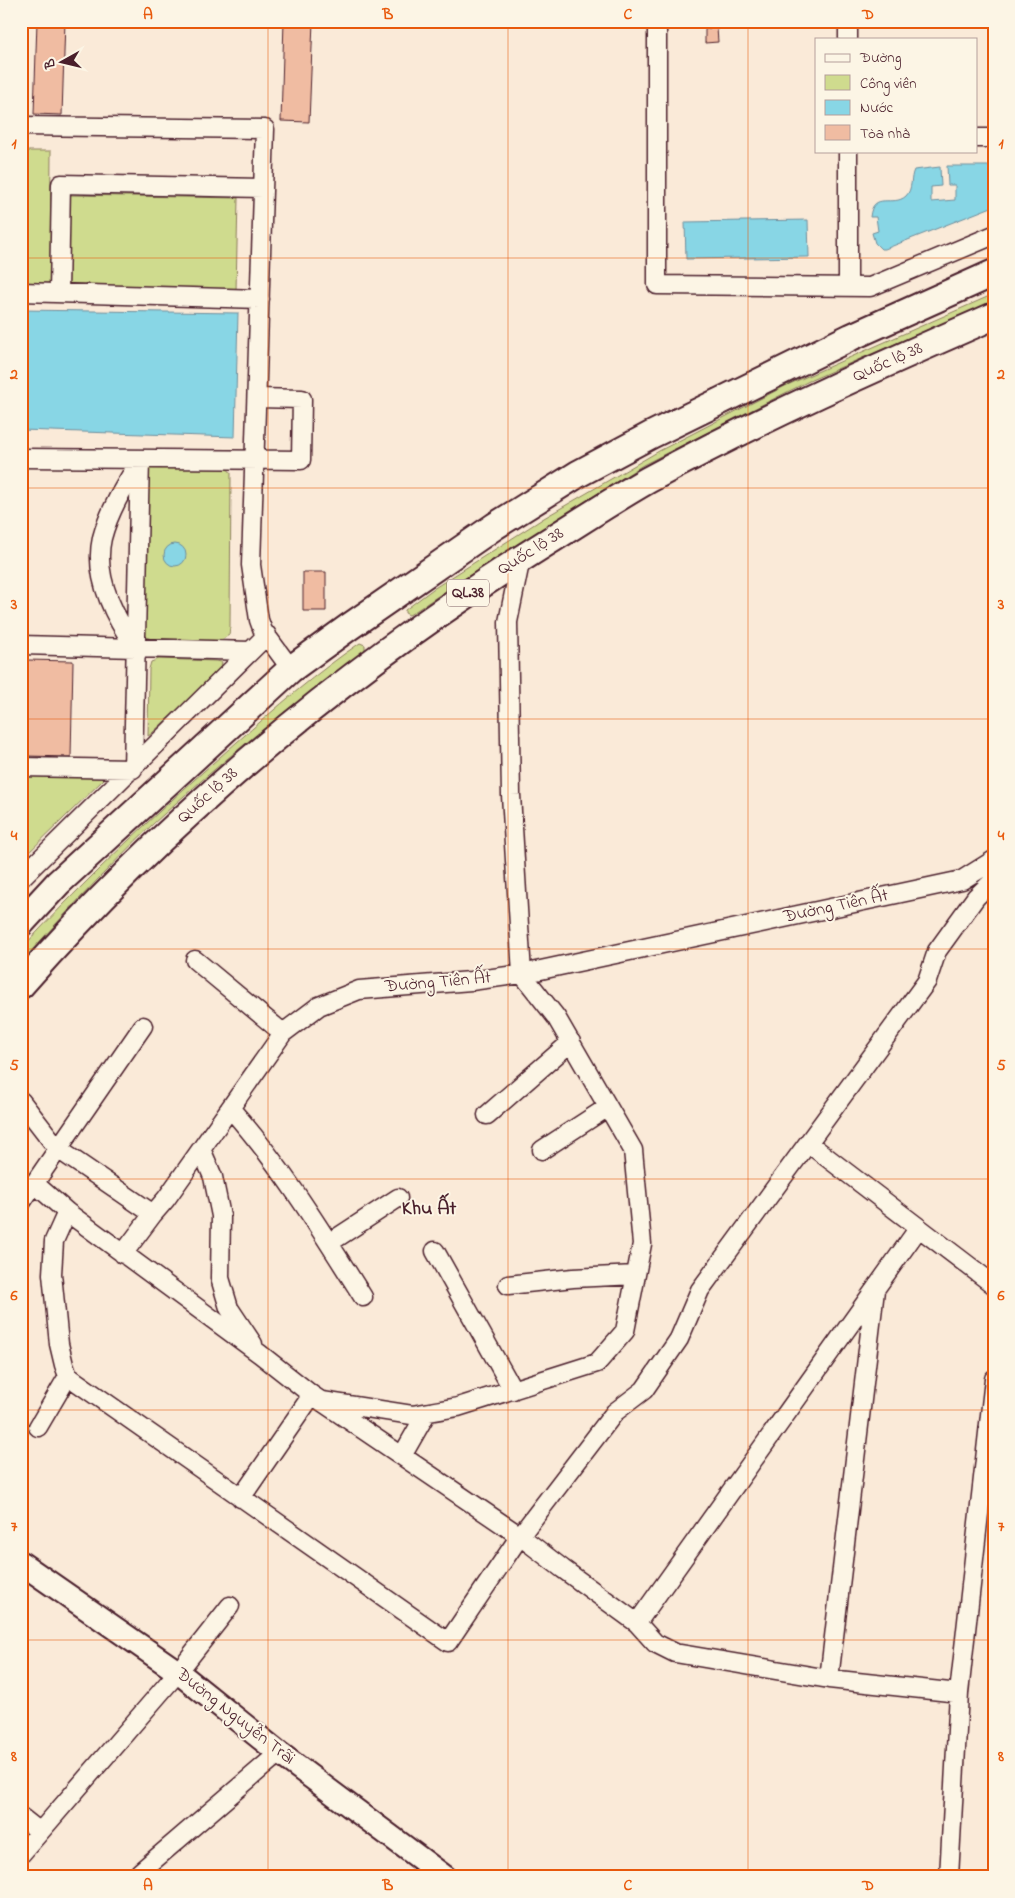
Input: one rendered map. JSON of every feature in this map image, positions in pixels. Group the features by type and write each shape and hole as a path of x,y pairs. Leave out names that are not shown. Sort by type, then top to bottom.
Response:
{"highway":[{"name":"QL.38","path":"21,923 58,883 292,669 495,526 578,474 651,435 851,336 994,273"},
{"name":"Quốc lộ 38","path":"21,985 94,904 183,819 266,745 370,661 456,601 521,558 646,481 738,433 865,372 994,316"},
{"path":"373,611 396,644"}],"main road":[{"name":"Đường Nguyễn Trãi","path":"21,1563 178,1672 279,1753 445,1877"}],"street":[{"path":"657,21 657,285 870,288 994,235"},
{"path":"848,21 848,38"},
{"path":"21,126 265,129 251,565 259,620 263,631 292,669"},
{"path":"978,138 994,138"},
{"path":"848,152 848,287"},
{"path":"59,292 61,184 263,188"},
{"path":"21,292 260,299"},
{"path":"21,458 301,460 302,399 257,398"},
{"path":"133,769 140,459"},
{"path":"136,648 120,626 112,610 106,591 100,557 102,538 109,518 140,459"},
{"path":"317,1398 412,1416 426,1414 458,1407 598,1363 625,1331 642,1244 633,1150 556,1016 522,974 511,795 508,622 521,558"},
{"path":"21,878 266,635"},
{"path":"21,645 251,651"},
{"path":"21,767 133,769"},
{"name":"Đường Tiên Ất","path":"123,1254 283,1034 319,1006 359,990 471,981 522,974 962,880 994,860"},
{"path":"68,1212 54,1241 52,1274 59,1344 68,1376 448,1642 520,1536 615,1412 644,1390 679,1339 700,1290 927,981 938,951 970,904 994,880"},
{"path":"195,960 283,1034"},
{"path":"21,1203 143,1026"},
{"path":"487,1115 571,1042"},
{"path":"21,1102 58,1149 153,1214"},
{"path":"542,1150 608,1107"},
{"path":"230,1108 256,1137 329,1243 363,1297"},
{"path":"808,1143 918,1229 994,1285"},
{"path":"201,1149 213,1177 221,1216 220,1278 229,1308 260,1354"},
{"path":"34,1183 123,1254 317,1398 520,1536 637,1623 655,1643 675,1653 829,1679 959,1693"},
{"path":"329,1243 398,1198"},
{"path":"637,1623 918,1229"},
{"path":"435,1251 513,1390"},
{"path":"508,1285 573,1278 636,1275"},
{"path":"829,1679 875,1288"},
{"path":"38,1427 68,1376"},
{"path":"949,1877 959,1693 994,1379"},
{"path":"241,1498 317,1398"},
{"path":"402,1456 426,1414"},
{"path":"21,1854 178,1672 230,1606"},
{"path":"140,1875 279,1753"},
{"path":"21,1817 40,1832"}],"green space":[{"path":"21,151 51,151 50,283 21,283"},
{"path":"70,195 238,198 236,291 68,288"},
{"path":"994,294 994,301 809,381 643,465 411,614 405,613 405,610 433,589 544,518 659,451 785,386"},
{"path":"149,467 227,468 231,473 230,627 229,635 220,641 157,641 146,637 143,632 146,473"},
{"path":"360,643 365,645 365,650 257,734 153,824 102,875 21,962 21,949 153,817 282,703"},
{"path":"159,659 222,662 221,669 148,736 149,669 151,662"},
{"path":"21,776 105,778 21,860"}],"water":[{"path":"947,166 994,166 994,206 881,249 875,243 872,233 878,231 876,217 870,217 875,204 884,201 895,201 906,196 910,190 914,170 940,167 941,186 931,187 931,202 955,200 955,185 948,185"},
{"path":"808,220 809,257 686,259 685,222"},
{"path":"21,310 238,313 235,437 21,430"},
{"path":"175,544 183,547 186,555 183,563 175,566 167,563 164,555 167,547"}],"building":[{"path":"37,21 65,21 62,115 34,114"},
{"path":"284,21 313,21 309,122 281,121"},
{"path":"717,28 718,42 705,43 705,29"},
{"path":"303,572 326,572 326,611 303,611"},
{"path":"27,660 73,661 71,757 26,756 26,743 21,743 21,684 26,684"}],"district":[{"name":"Khu Ất","path":"429,1209"}]}
